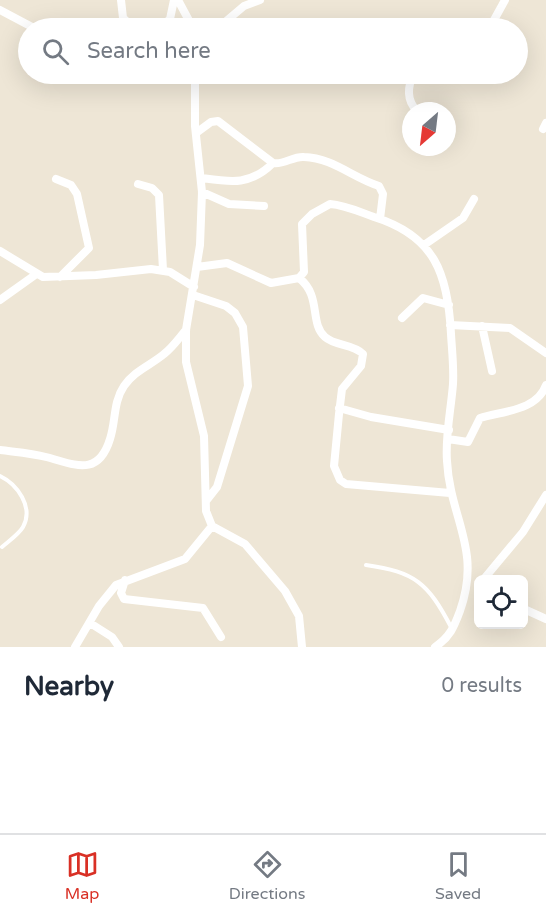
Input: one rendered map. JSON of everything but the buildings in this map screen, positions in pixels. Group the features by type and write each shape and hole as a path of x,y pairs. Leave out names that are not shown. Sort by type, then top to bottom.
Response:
{"street":[{"path":"121,0 123,18"},
{"path":"170,18 176,0"},
{"path":"176,0 187,18"},
{"path":"230,18 244,6 260,0"},
{"path":"495,18 505,0"},
{"path":"0,10 18,20"},
{"path":"195,84 196,133 202,192 197,267 186,330 187,371 204,436 208,521 212,526 245,544 285,591 299,616 302,647"},
{"path":"410,84 410,102"},
{"path":"196,133 211,122 218,121 273,163 280,164 302,157 326,161 362,181 379,186 383,194 380,219"},
{"path":"202,178 239,182 266,170 273,163"},
{"path":"56,179 71,185 77,194 89,248 60,277"},
{"path":"138,184 152,188 159,195 164,270"},
{"path":"202,192 229,204 264,206"},
{"path":"424,245 463,218 474,199"},
{"path":"197,267 227,263 271,283 299,278 304,272 301,230 306,219 330,204 380,219 411,232 424,245 445,281 449,305 453,376 448,430 450,493 468,547 468,587 453,630 435,647"},
{"path":"0,251 35,274 60,277 164,270 194,291 226,306 235,313 243,327 248,386 217,487 206,501"},
{"path":"0,300 35,274"},
{"path":"299,278 312,290 318,324 324,337 363,354 361,366 342,389 334,466 342,483 450,493"},
{"path":"402,318 423,298 449,305"},
{"path":"450,325 510,328 546,353"},
{"path":"482,326 492,371"},
{"path":"0,450 30,453 79,466 92,464 100,458 110,439 116,403 123,387 130,378 165,353 186,330"},
{"path":"448,439 468,442 480,418 528,405 542,394 546,385"},
{"path":"339,408 371,417 448,430"},
{"path":"486,575 523,532 546,495"},
{"path":"75,647 104,598 125,580 185,559 212,526"},
{"path":"125,580 122,593 124,599 203,608 221,638"},
{"path":"468,587 474,584"},
{"path":"528,611 546,618"},
{"path":"90,623 112,637 119,647"}],"lane":[{"path":"0,476 12,483 26,509 23,526 2,547"},
{"path":"366,565 402,571 417,580 436,599 453,630"}]}
